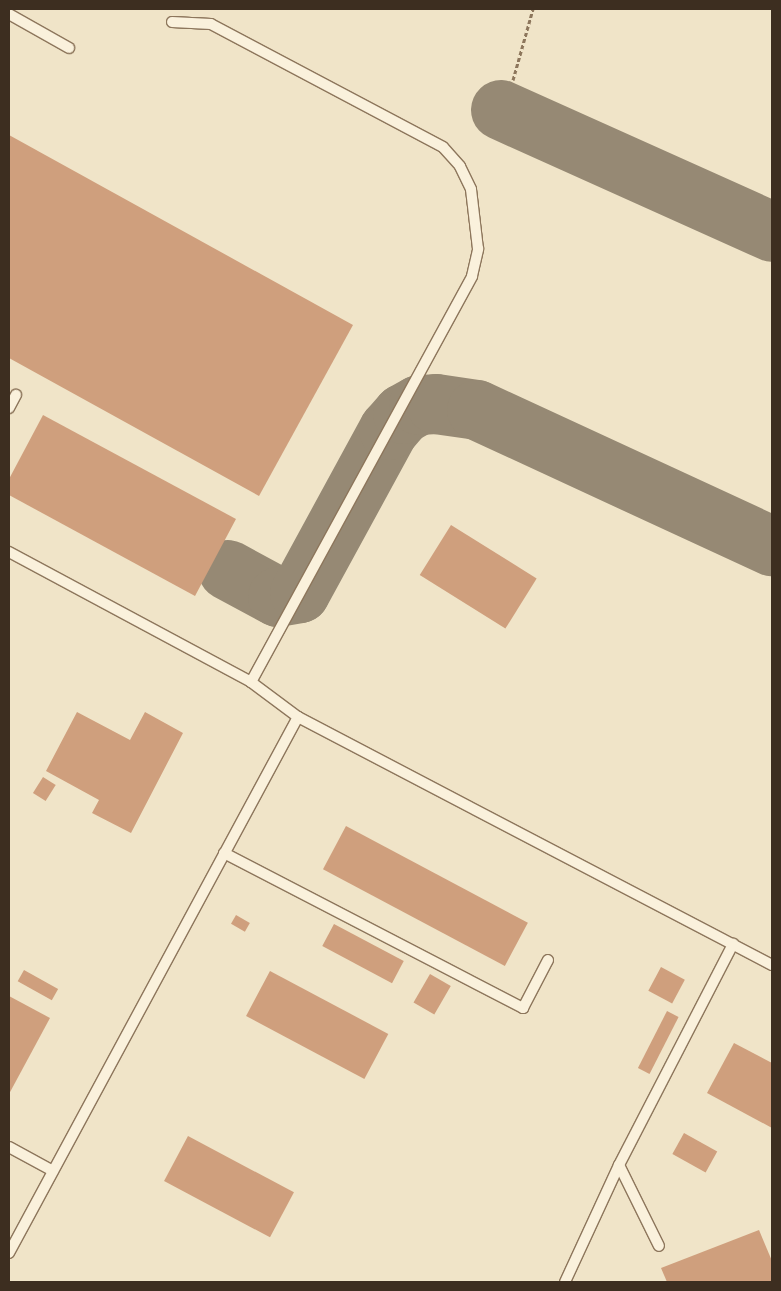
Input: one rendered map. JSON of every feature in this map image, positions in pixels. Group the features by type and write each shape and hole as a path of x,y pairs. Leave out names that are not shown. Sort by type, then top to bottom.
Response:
{"lane":[{"path":"9,14 69,48"},
{"path":"172,22 211,24 443,147 460,166 476,215 478,249 472,276 251,682"},
{"path":"9,408 16,394"},
{"path":"9,552 251,682 298,717 772,965"},
{"path":"9,1253 298,717"},
{"path":"224,853 523,1008 548,960"},
{"path":"565,1282 619,1165 733,944"},
{"path":"9,1147 53,1171"},
{"path":"619,1165 659,1246"}],"path":[{"path":"512,80 532,9"}],"building":[{"path":"9,135 353,325 259,496 9,358"},
{"path":"43,415 236,519 195,596 9,495 9,479"},
{"path":"451,525 537,579 505,629 420,575"},
{"path":"77,712 130,740 145,712 183,733 131,833 92,813 99,800 46,771"},
{"path":"43,777 56,785 46,801 33,793"},
{"path":"346,826 528,923 505,966 323,869"},
{"path":"236,915 250,923 245,932 231,924"},
{"path":"334,924 404,961 392,983 322,946"},
{"path":"661,967 685,980 672,1004 648,991"},
{"path":"24,970 58,989 52,1000 18,981"},
{"path":"270,971 388,1034 364,1079 246,1016"},
{"path":"430,974 451,986 434,1015 414,1003"},
{"path":"9,996 50,1018 9,1094"},
{"path":"667,1011 679,1017 650,1074 638,1068"},
{"path":"734,1043 772,1063 772,1128 707,1093"},
{"path":"684,1133 717,1151 706,1172 672,1154"},
{"path":"188,1136 294,1192 270,1237 164,1181"},
{"path":"759,1230 772,1261 772,1282 667,1282 661,1268"}],"taxiway":[{"path":"501,110 772,232"},
{"path":"228,570 278,597 300,593 389,430 403,414 419,405 436,404 477,410 772,546"}]}
